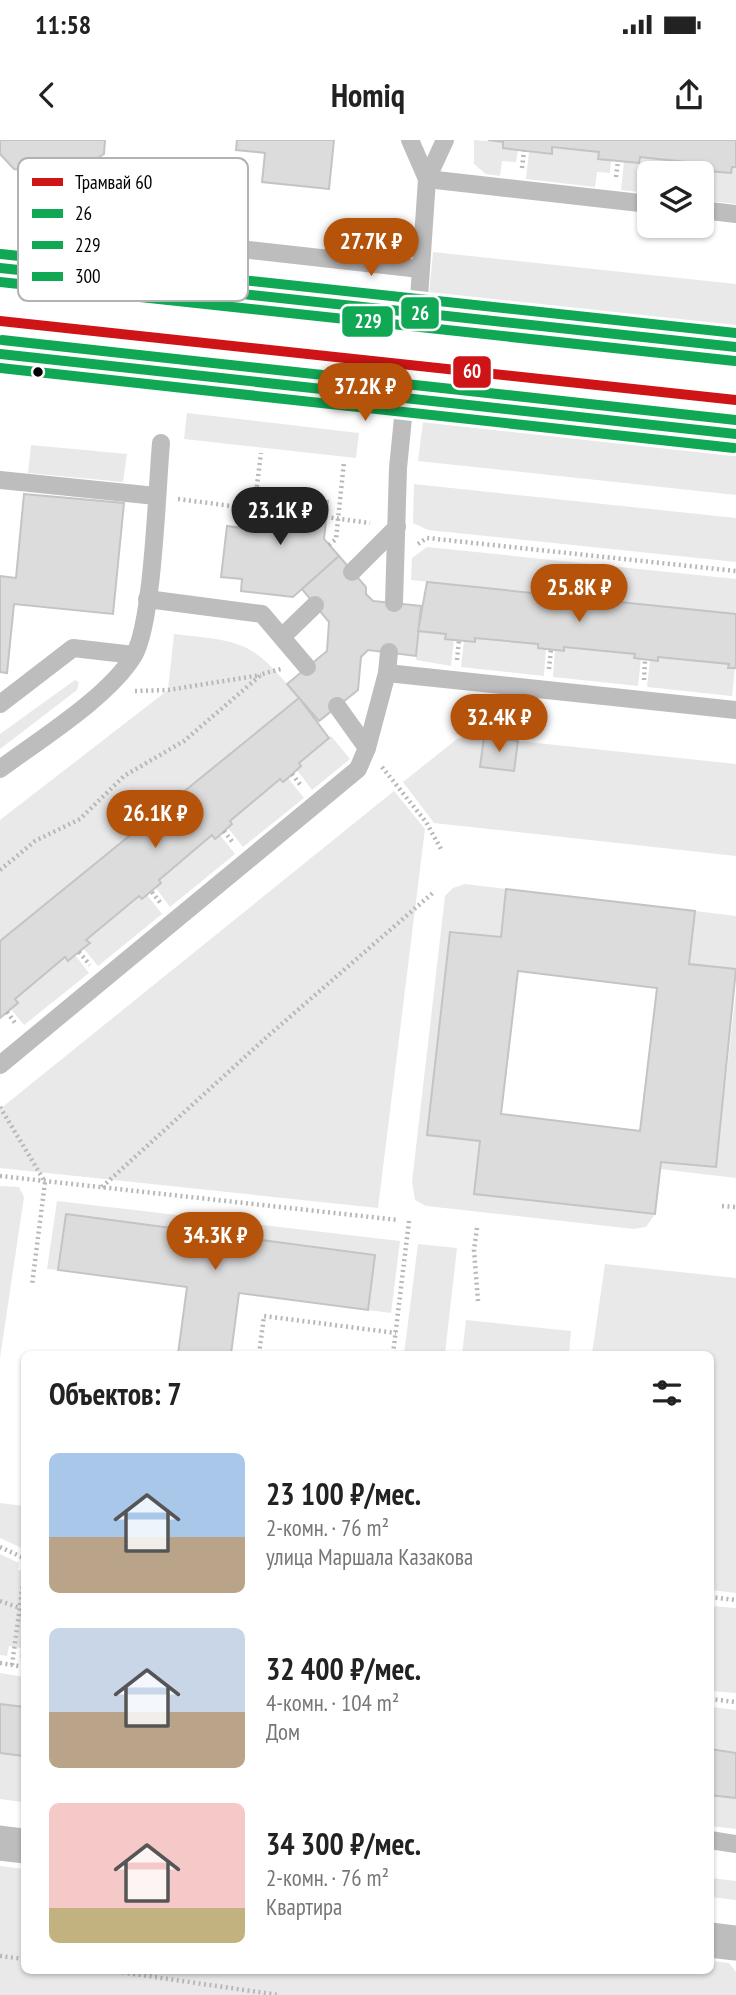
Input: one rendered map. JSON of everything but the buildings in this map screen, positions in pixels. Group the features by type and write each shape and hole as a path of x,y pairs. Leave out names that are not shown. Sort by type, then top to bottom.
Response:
{"street":[{"path":"0,268 18,270"},
{"path":"248,295 736,347"},
{"path":"0,354 736,433"},
{"path":"0,1843 21,1846"},
{"path":"714,1940 736,1943"}],"lane":[{"path":"410,140 427,179"},
{"path":"418,313 427,179 445,140"},
{"path":"427,179 637,203"},
{"path":"714,211 736,214"},
{"path":"248,250 420,270"},
{"path":"394,603 398,468 405,398"},
{"path":"0,769 102,692 134,655 147,599 161,443"},
{"path":"0,480 156,496"},
{"path":"352,572 397,527"},
{"path":"147,599 250,610 262,614 305,665"},
{"path":"283,636 315,605"},
{"path":"0,704 73,648 134,655"},
{"path":"0,1065 358,769 368,748 387,673 389,652"},
{"path":"387,673 736,710"},
{"path":"337,706 368,748"},
{"path":"714,1841 736,1844"}],"path":[{"path":"252,529 257,509 261,453"},
{"path":"329,545 336,539 344,462"},
{"path":"156,496 257,509"},
{"path":"326,517 353,520"},
{"path":"396,560 427,538 736,571"},
{"path":"102,692 168,690 305,665"},
{"path":"0,870 35,841 80,819 124,776 184,741 262,674"},
{"path":"368,748 426,822 441,849"},
{"path":"102,1187 269,1035 435,891"},
{"path":"0,1107 45,1182 32,1284"},
{"path":"0,1176 398,1220"},
{"path":"722,1206 736,1207"},
{"path":"393,1351 409,1221"},
{"path":"477,1228 474,1250 478,1301"},
{"path":"260,1351 264,1316 396,1333"},
{"path":"0,1547 21,1557"},
{"path":"714,1597 736,1600"},
{"path":"12,1665 21,1600"},
{"path":"0,1601 20,1608"},
{"path":"0,1663 21,1666"},
{"path":"714,1699 736,1702"},
{"path":"0,1956 21,1959"},
{"path":"134,1974 279,1995"}],"shaded area":[{"path":"474,140 503,142 503,148 518,150 516,162 502,161 500,176 486,174 474,164"},
{"path":"552,147 599,152 598,159 611,160 610,173 597,172 595,187 526,179 529,152 551,154"},
{"path":"640,157 677,161 639,161"},
{"path":"624,162 637,163 637,192 621,190"},
{"path":"732,167 736,167 736,204 714,201 714,171 731,173"},
{"path":"433,252 736,284 736,326 429,295"},
{"path":"187,413 359,433 356,458 184,439"},
{"path":"423,422 736,456 736,495 418,461"},
{"path":"31,445 127,454 123,482 28,473"},
{"path":"414,484 736,518 736,562 428,530 413,523"},
{"path":"427,547 736,579 736,614 411,580 412,558"},
{"path":"418,631 446,634 445,639 454,640 451,666 416,660"},
{"path":"174,634 218,639 246,648 269,665 299,698 0,941 0,820 168,690"},
{"path":"475,638 538,644 546,649 544,676 461,667 464,641 474,642"},
{"path":"564,647 635,654 634,658 641,659 638,686 553,677 555,650 564,651"},
{"path":"658,657 729,664 728,668 735,668 732,696 647,687 650,660 657,661"},
{"path":"75,680 79,682 77,690 0,749 0,734"},
{"path":"331,736 350,759 312,790 297,770 301,767 299,763"},
{"path":"469,736 484,737 480,767 514,771 518,741 736,764 736,856 434,823 403,782 457,739"},
{"path":"288,778 304,798 243,847 228,828 232,824 230,821 280,779"},
{"path":"394,791 425,829 378,1208 0,1168 0,1109"},
{"path":"212,835 215,839 220,835 235,854 170,907 156,888 161,883 159,880"},
{"path":"465,884 506,889 501,937 450,932 427,1135 480,1141 474,1194 655,1214 646,1227 634,1229 426,1206 415,1200 412,1182 445,896 453,888"},
{"path":"147,895 162,914 98,966 83,948 89,943 86,940 139,896 142,899"},
{"path":"695,911 736,916 736,969 689,964"},
{"path":"75,955 89,973 24,1025 11,1009 18,1003 15,999 65,957 68,961"},
{"path":"736,991 736,1178 660,1169 661,1162 716,1167"},
{"path":"0,1186 19,1187 24,1197 0,1358"},
{"path":"57,1201 400,1241 391,1313 368,1310 375,1255 66,1214 58,1270 47,1269"},
{"path":"418,1244 457,1248 445,1351 404,1351"},
{"path":"605,1264 736,1278 736,1593 714,1590 714,1351 592,1351"},
{"path":"466,1320 571,1331 569,1351 462,1351"},
{"path":"0,1503 21,1506 21,1548 0,1538"},
{"path":"0,1554 19,1563 18,1570 21,1570 21,1648 9,1646 7,1656 0,1655"},
{"path":"714,1606 736,1608 736,1693 714,1691"},
{"path":"0,1673 21,1676 21,1707 0,1704"},
{"path":"714,1707 736,1710 736,1753 714,1749"},
{"path":"0,1753 21,1756 21,1802 0,1799"},
{"path":"714,1795 736,1798 736,1829 714,1826"},
{"path":"0,1866 21,1869 21,1974 714,1974 714,1961 729,1963 736,1972 736,1995 0,1995"},
{"path":"714,1878 736,1881 736,1900 714,1897"}],"tram line":[{"name":"60","path":"0,321 736,400"}],"transit line":[{"name":"300","path":"1,254 18,256"},
{"name":"26","path":"0,268 18,270"},
{"name":"300","path":"248,281 736,333"},
{"name":"229","path":"0,282 18,284"},
{"name":"26","path":"248,295 736,347"},
{"name":"229","path":"177,301 735,361"},
{"name":"300","path":"2,340 736,420"},
{"name":"26","path":"0,354 736,434"},
{"name":"229","path":"0,368 734,448"}]}
